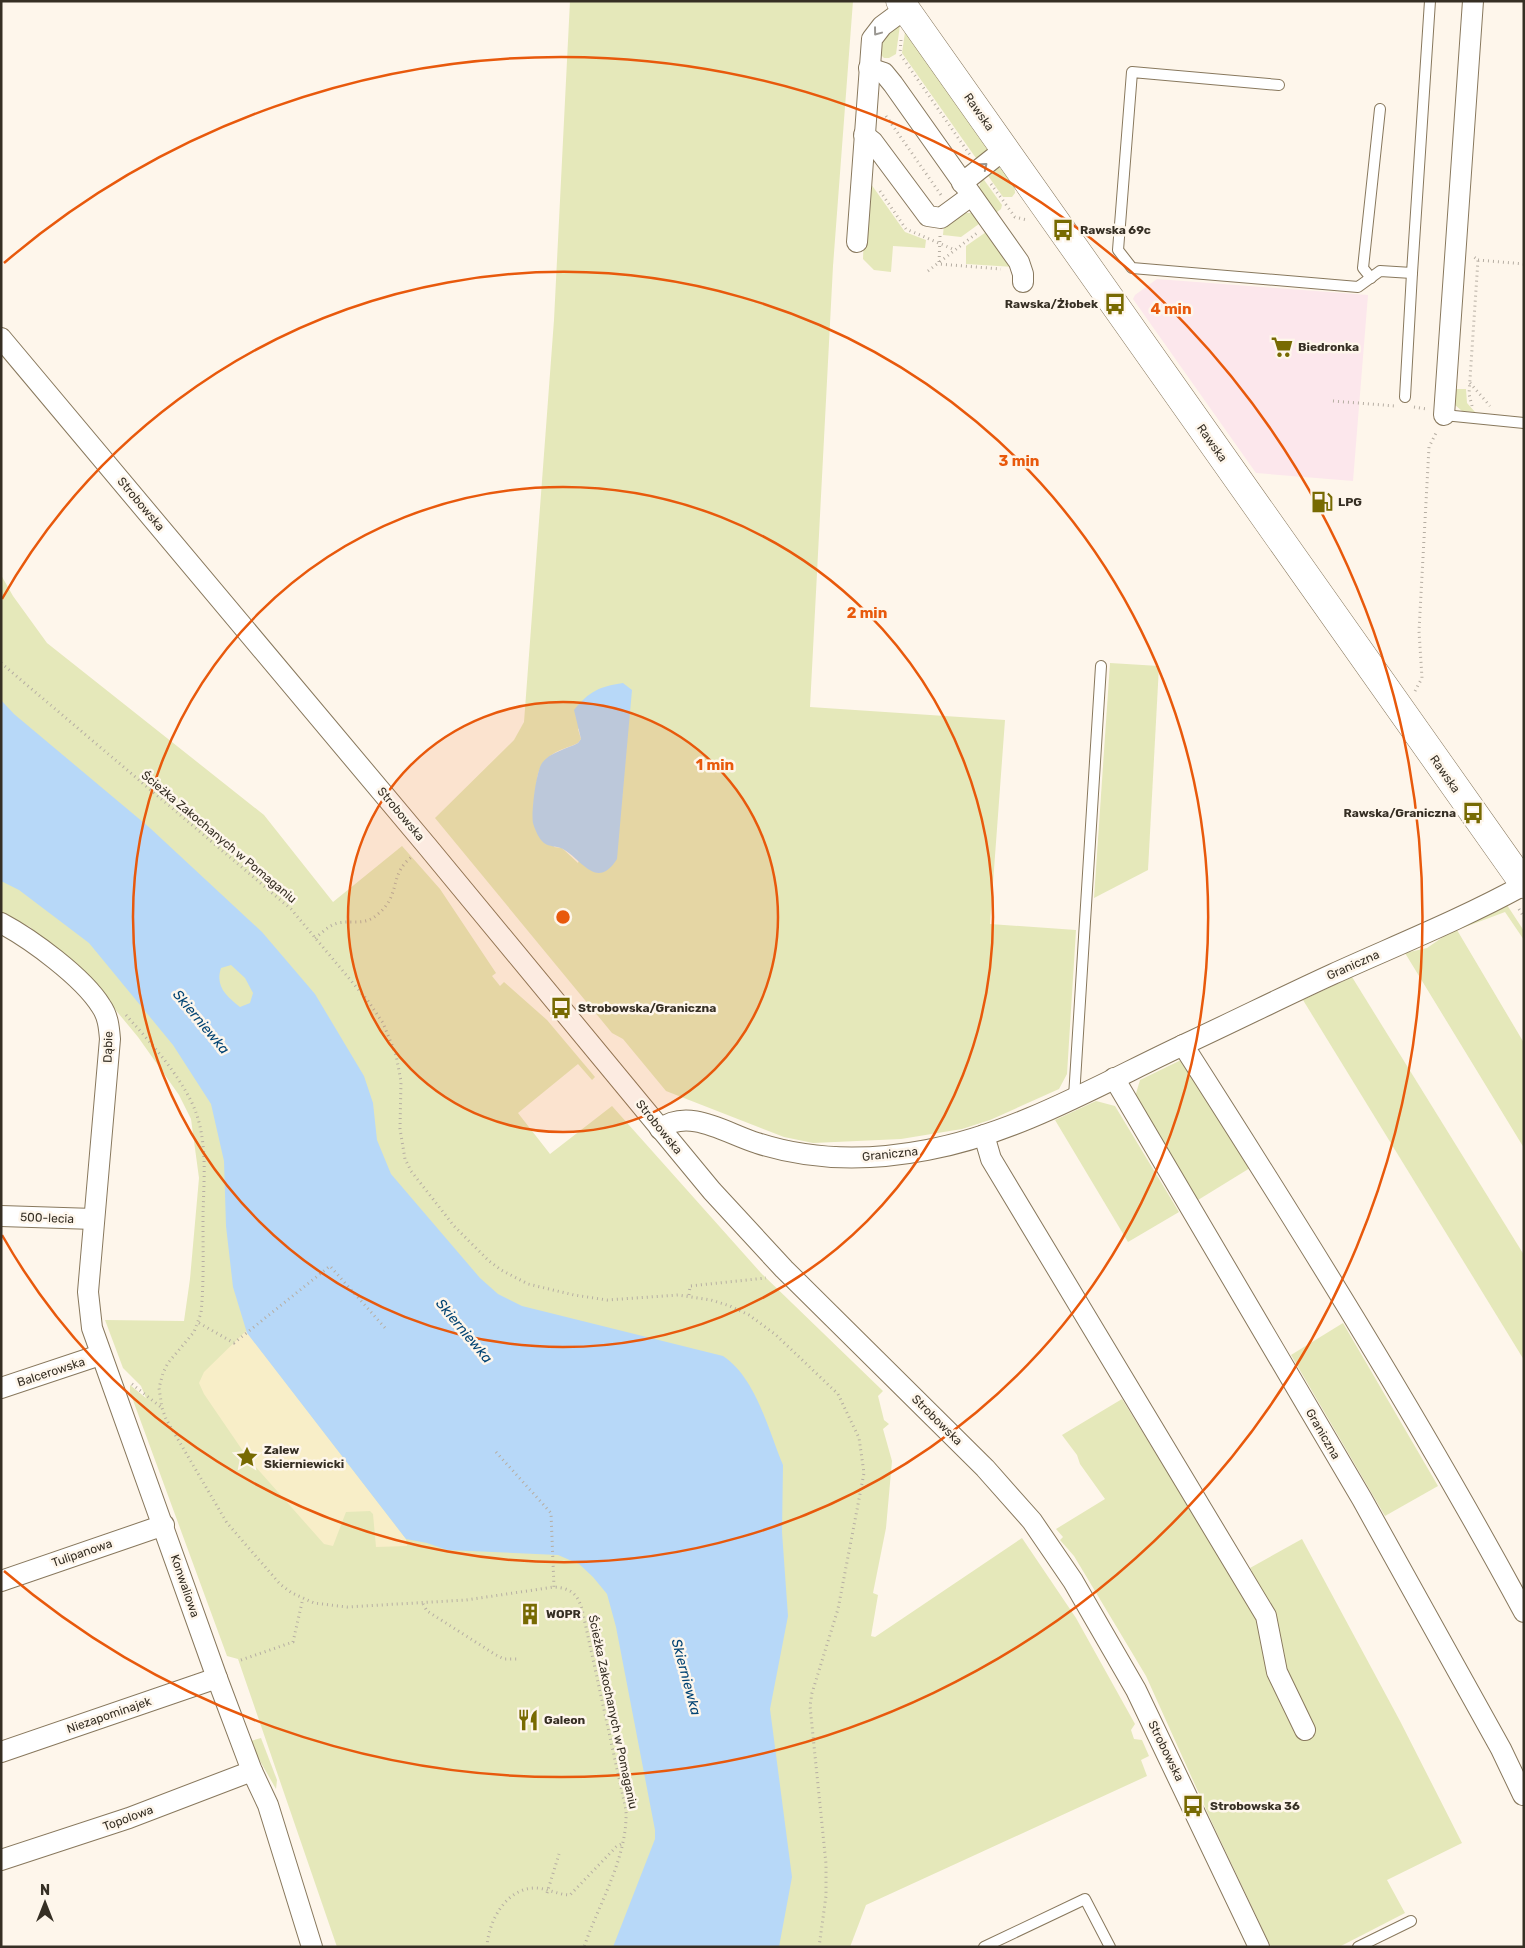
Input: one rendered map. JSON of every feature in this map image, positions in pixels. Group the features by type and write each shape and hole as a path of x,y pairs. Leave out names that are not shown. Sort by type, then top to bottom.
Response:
{"street":[{"path":"1444,415 1474,1"},
{"path":"857,242 869,68 874,35 903,5"},
{"name":"Rawska","path":"903,5 1524,885"},
{"path":"869,68 878,70 888,78 967,190 1022,275"},
{"path":"864,135 871,138 928,216 941,218 967,190 980,169 1006,150"},
{"name":"Strobowska","path":"1,338 427,846 747,1232 985,1468 1032,1521 1073,1580 1136,1690 1259,1947"},
{"name":"Graniczna","path":"660,1129 676,1121 698,1122 775,1149 810,1156 847,1158 888,1156 927,1150 984,1135 1114,1078 1454,920 1524,885"},
{"name":"Dąbie","path":"1,923 29,938 86,988 101,1006 108,1020 110,1039 94,1219"},
{"path":"1183,1045 1281,1199 1462,1498 1524,1612"},
{"name":"Graniczna","path":"1114,1078 1362,1499 1502,1749 1523,1795"},
{"path":"984,1135 991,1159 1266,1616 1277,1672 1305,1730"},
{"name":"500-lecia","path":"1,1216 94,1219"},
{"name":"Konwaliowa","path":"94,1219 88,1309 100,1355 164,1525 217,1678 252,1771 268,1806 312,1947"},
{"name":"Balcerowska","path":"1,1388 100,1355"},
{"name":"Tulipanowa","path":"1,1581 164,1525"},
{"name":"Niezapominajek","path":"1,1752 217,1678"},
{"name":"Topolowa","path":"1,1860 129,1818 252,1771"}],"lane":[{"path":"1405,402 1430,1"},
{"path":"1279,85 1132,72 1118,250 1132,268 1358,287 1380,271 1412,273"},
{"path":"1371,278 1363,268 1380,109"},
{"path":"1444,415 1524,423"},
{"path":"1074,1096 1102,666"},
{"path":"984,1947 1085,1899 1110,1947"},
{"path":"1358,1947 1412,1921"}],"path":[{"path":"902,36 900,54 980,169 1015,217 1034,222"},
{"path":"1478,260 1524,264"},
{"path":"938,263 1006,269 1022,275"},
{"path":"1470,382 1495,412"},
{"path":"1334,401 1396,406"},
{"path":"1405,402 1444,415 1429,446 1419,631 1422,678 1414,694"},
{"name":"Ścieżka Zakochanych w Pomaganiu","path":"1,664 291,909 377,1012 390,1038 401,1081 400,1129 405,1159 411,1171 454,1226 501,1270 528,1284 553,1291 607,1300 665,1295 689,1296 730,1306 749,1315 794,1351 838,1394 852,1421 863,1454 863,1485 844,1579 811,1700 826,1864 826,1896 819,1947"},
{"path":"315,938 330,926 338,923 358,923 377,916 392,898 396,876 402,865 427,846"},
{"path":"125,1013 157,1050 182,1086 196,1112 202,1135 205,1187 203,1288 199,1323 188,1341 176,1352 163,1373 159,1388 166,1419 236,1536 280,1584 303,1598 329,1606 423,1604 466,1600 554,1587 551,1513 496,1452"},
{"path":"199,1323 234,1343 330,1266 386,1329"},
{"path":"689,1296 690,1286 775,1277 784,1270"},
{"name":"Ścieżka Zakochanych w Pomaganiu","path":"554,1587 564,1588 574,1593 582,1609 626,1810 623,1843 584,1947"},
{"path":"241,1660 293,1642 303,1598"},
{"path":"423,1604 427,1611 496,1655 504,1659 520,1659"},
{"path":"487,1947 490,1925 502,1906 510,1899 529,1888 570,1895 616,1847 623,1843"},
{"path":"547,1892 559,1854"}],"shaded area":[{"path":"1157,279 1368,295 1353,481 1256,473 1133,299 1135,295"}],"green space":[{"path":"570,1 853,1 833,266 810,707 1005,720 990,924 1076,930 1067,1074 1059,1089 990,1120 962,1129 901,1139 813,1143 784,1137 666,1091 623,1039 612,1033 435,818 514,740 524,722 554,320","holes":["631,690 627,733 578,863 562,848 554,847 542,812 537,787 542,765 553,754 578,743 581,739 578,729"]},
{"path":"900,25 896,54 889,58 884,58 880,54 880,38"},
{"path":"905,32 989,150 978,161 902,53"},
{"path":"996,167 1003,170 1011,181 1015,189 1012,197 1003,197 986,173"},
{"path":"866,177 905,232 926,240 925,248 893,246 891,272 874,270 863,259"},
{"path":"982,177 1002,205 1001,209 993,215 979,188"},
{"path":"961,213 973,213 983,221 961,237 943,235 944,224"},
{"path":"989,230 1014,267 966,264 966,246"},
{"path":"1466,389 1467,403 1475,412 1462,411 1455,405 1454,390"},
{"path":"1,575 13,596 47,643 264,815 333,902 402,846 440,889 496,973 492,976 500,986 504,982 547,1020 595,1077 592,1080 578,1064 518,1113 550,1154 612,1106 761,1273 883,1391 878,1396 884,1420 889,1424 883,1429 892,1461 886,1528 873,1593 878,1595 871,1636 875,1637 1022,1538 1076,1618 1135,1724 1131,1730 1134,1739 1142,1740 1149,1756 1141,1760 1147,1776 866,1905 850,1947 337,1947 238,1659 227,1656 130,1392 130,1385 146,1398 141,1386 123,1368 105,1320 184,1321 190,1279 199,1178 191,1119 179,1095 138,1037 104,996 30,927 1,914"},
{"path":"1110,663 1159,666 1148,870 1094,898"},
{"path":"1507,905 1524,931 1524,940 1505,912 1457,930 1524,1043 1524,1148 1405,953 1427,948 1453,930"},
{"path":"1352,977 1524,1255 1524,1360 1303,1000"},
{"path":"1181,1060 1250,1168 1198,1200 1135,1097 1140,1080"},
{"path":"1096,1101 1115,1106 1179,1212 1128,1242 1055,1120"},
{"path":"1343,1323 1438,1486 1385,1516 1291,1355"},
{"path":"1122,1399 1215,1549 1249,1572 1252,1571 1250,1568 1302,1539 1400,1721 1462,1843 1387,1880 1405,1913 1339,1947 1271,1947 1146,1676 1074,1556 1060,1540 1063,1537 1056,1529 1105,1499 1062,1435"},
{"path":"261,1738 277,1780 276,1789 256,1754 251,1741"}],"sand":[{"path":"246,1331 406,1539 407,1546 376,1547 373,1514 370,1511 346,1512 333,1546 324,1544 247,1457 204,1394 199,1383 204,1372"}],"water":[{"path":"623,683 632,690 617,859 610,868 596,873 589,870 563,849 546,844 540,839 533,823 534,793 540,768 545,759 578,743 581,739 574,710 585,698 595,691 607,686"},
{"name":"Zalew Skierniewicki","path":"1,700 14,714 150,828 262,932 315,994 364,1076 373,1103 377,1140 391,1174 480,1278 498,1294 522,1306 723,1356 744,1377 760,1405 783,1465 782,1532 788,1616 770,1709 792,1877 779,1947 613,1947 655,1839 655,1830 616,1627 607,1594 579,1564 558,1555 447,1550 427,1543 406,1539 247,1333 233,1287 226,1226 224,1161 211,1104 173,1045 89,943 19,890 1,881","holes":["231,965 245,978 253,993 250,1003 240,1007 223,990 219,980 221,968"]}],"place":[{"name":"Rawska 69c","path":"1063,230"},
{"name":"Rawska/Żłobek","path":"1115,304"},
{"name":"Biedronka","path":"1282,347"},
{"name":"LPG","path":"1322,502"},
{"name":"Rawska/Graniczna","path":"1473,813"},
{"name":"Strobowska/Graniczna","path":"561,1008"},
{"name":"Zalew Skierniewicki","path":"247,1457"},
{"name":"WOPR","path":"530,1614"},
{"name":"Galeon","path":"528,1720"},
{"name":"Strobowska 36","path":"1193,1806"}],"water label":[{"name":"Skierniewka","path":"201,1022"},
{"name":"Skierniewka","path":"464,1331"},
{"name":"Skierniewka","path":"686,1677"}]}
